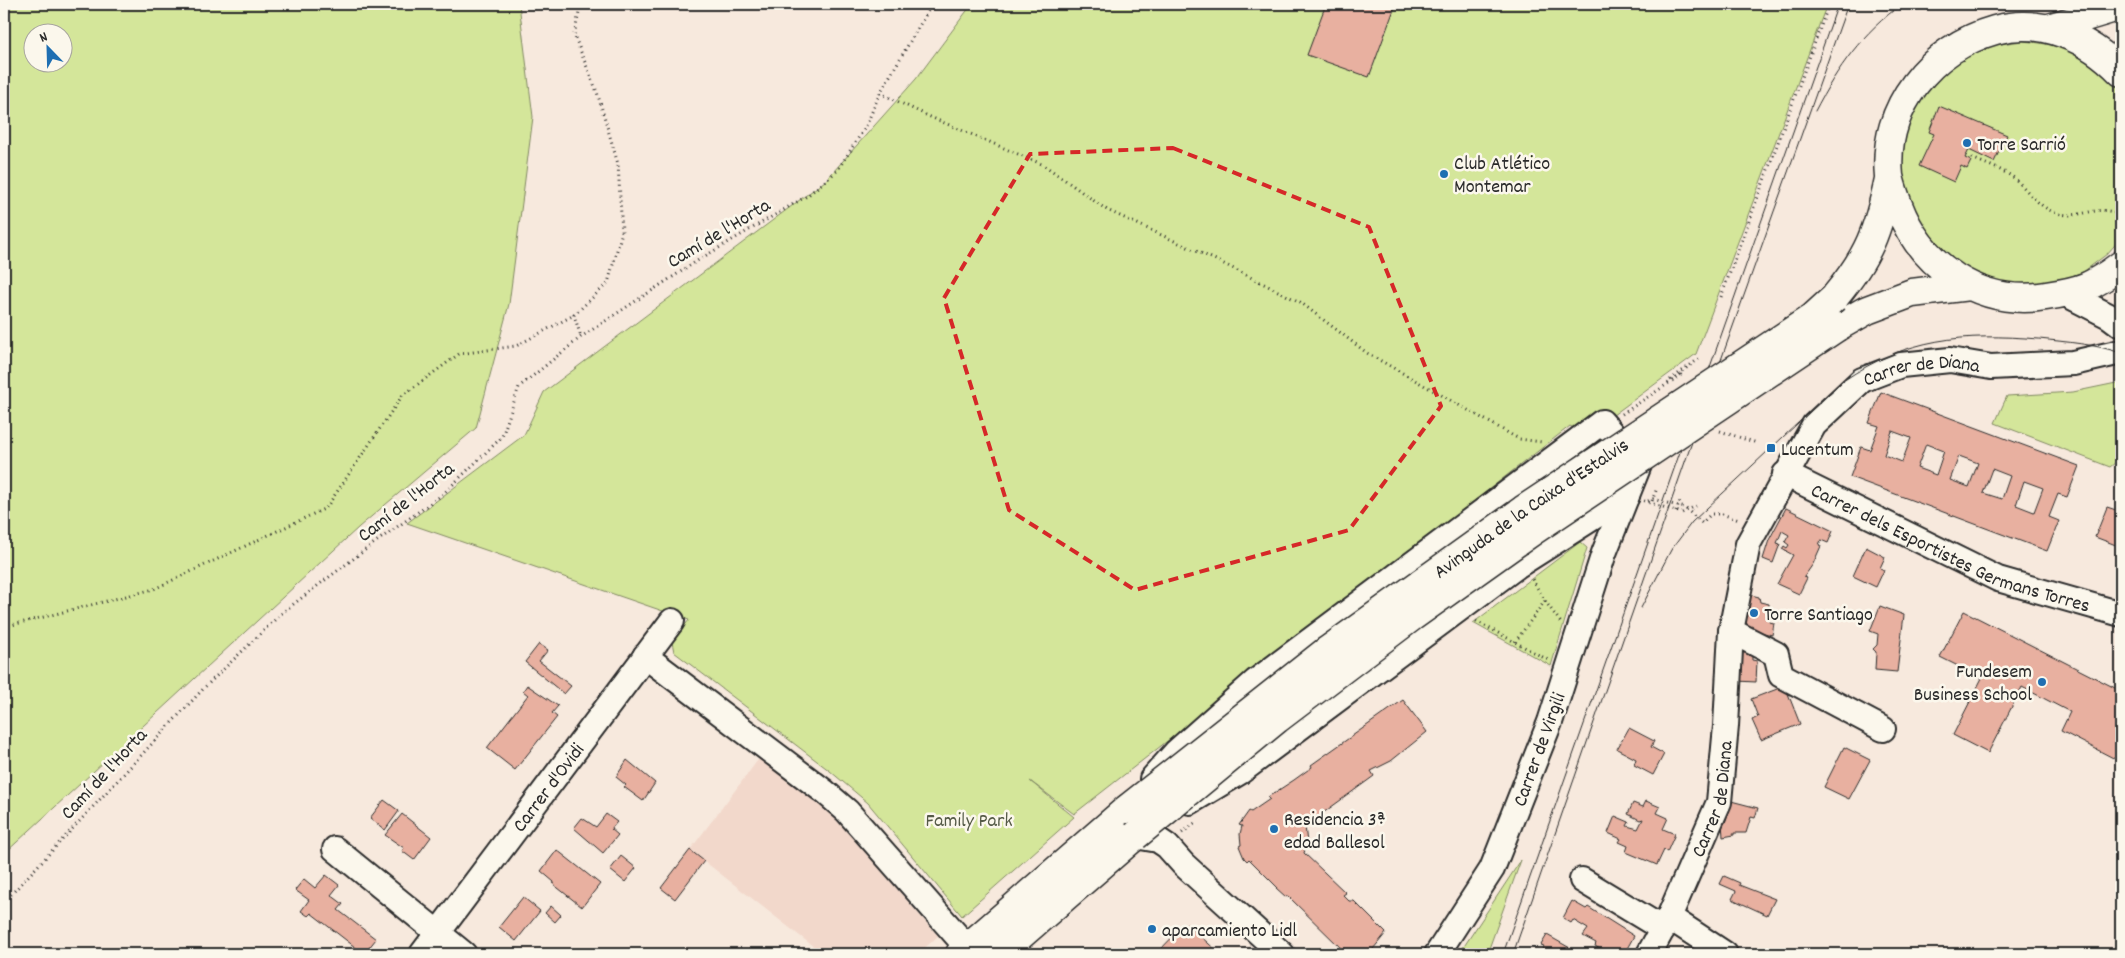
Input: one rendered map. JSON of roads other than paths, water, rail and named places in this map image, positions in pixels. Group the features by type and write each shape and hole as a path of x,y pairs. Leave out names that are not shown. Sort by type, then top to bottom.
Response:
{"main road":[{"path":"2049,28 2121,6"},
{"path":"2121,72 2100,53 2070,36 2049,28 2028,25 2006,27 1963,41 1943,55 1922,74 1908,93 1898,112 1891,136 1889,157 1890,177 1905,224 1922,249 1941,268 1969,286 1987,293 2018,298 2037,298 2083,289 2100,282 2121,265"},
{"name":"Avinguda de la Caixa d'Estalvis","path":"967,952 1127,809 1336,644 1523,510 1804,323 1834,298 1854,274 1871,245 1882,212 1890,177"},
{"name":"Avinguda de la Caixa d'Estalvis","path":"999,954 1135,836 1277,719 1413,616 1534,530 1837,327 1867,310 1912,293 1969,286"}],"street":[{"path":"2064,293 2109,316 2121,325"},
{"name":"Carrer de Diana","path":"1649,954 1666,923 1719,802 1726,726 1731,631 1748,544 1785,474 1814,425 1862,380 1901,365 1950,360 1990,366 2073,363 2121,352"},
{"name":"Avinguda de la Caixa d'Estalvis","path":"1127,809 1176,752 1256,680 1594,428"},
{"name":"Carrer de Virgili","path":"1437,954 1492,869 1550,722 1612,532 1636,498 1639,465 1594,428"},
{"name":"Carrer dels Esportistes Germans Torres","path":"1785,474 1998,579 2121,614"},
{"name":"Avinguda de la Caixa d'Estalvis","path":"1135,836 1240,772 1517,566 1594,516 1636,498"},
{"path":"1594,516 1612,532"},
{"name":"Carrer d'Ovidi","path":"422,954 672,621"},
{"path":"1731,631 1776,654 1781,675 1883,729"},
{"path":"645,656 825,792 847,811 967,952"},
{"path":"1135,836 1158,840 1167,846 1183,864 1282,954"},
{"path":"335,849 464,954"},
{"path":"1582,880 1725,954"}],"tram line":[{"path":"1503,954 1838,4"},
{"path":"1513,954 1706,402 1848,4"},
{"path":"1815,111 1832,80 1852,52 1875,26 1902,4"},
{"path":"1641,608 1671,550 1692,522 1843,381 1867,366 1890,355 1914,347 1937,341 1961,338 2011,337 2039,339 2091,345 2121,353"}],"place":[{"name":"Torre Sarrió","path":"1967,143"},
{"name":"Club Atlético Montemar","path":"1444,174"},
{"name":"Lucentum","path":"1771,448"},
{"name":"Torre Santiago","path":"1754,613"},
{"name":"Fundesem Business School","path":"2042,682"},
{"name":"Residencia 3ª edad Ballesol","path":"1274,829"},
{"name":"aparcamiento Lidl","path":"1152,929"}],"park label":[{"name":"Family Park","path":"969,819"}]}
